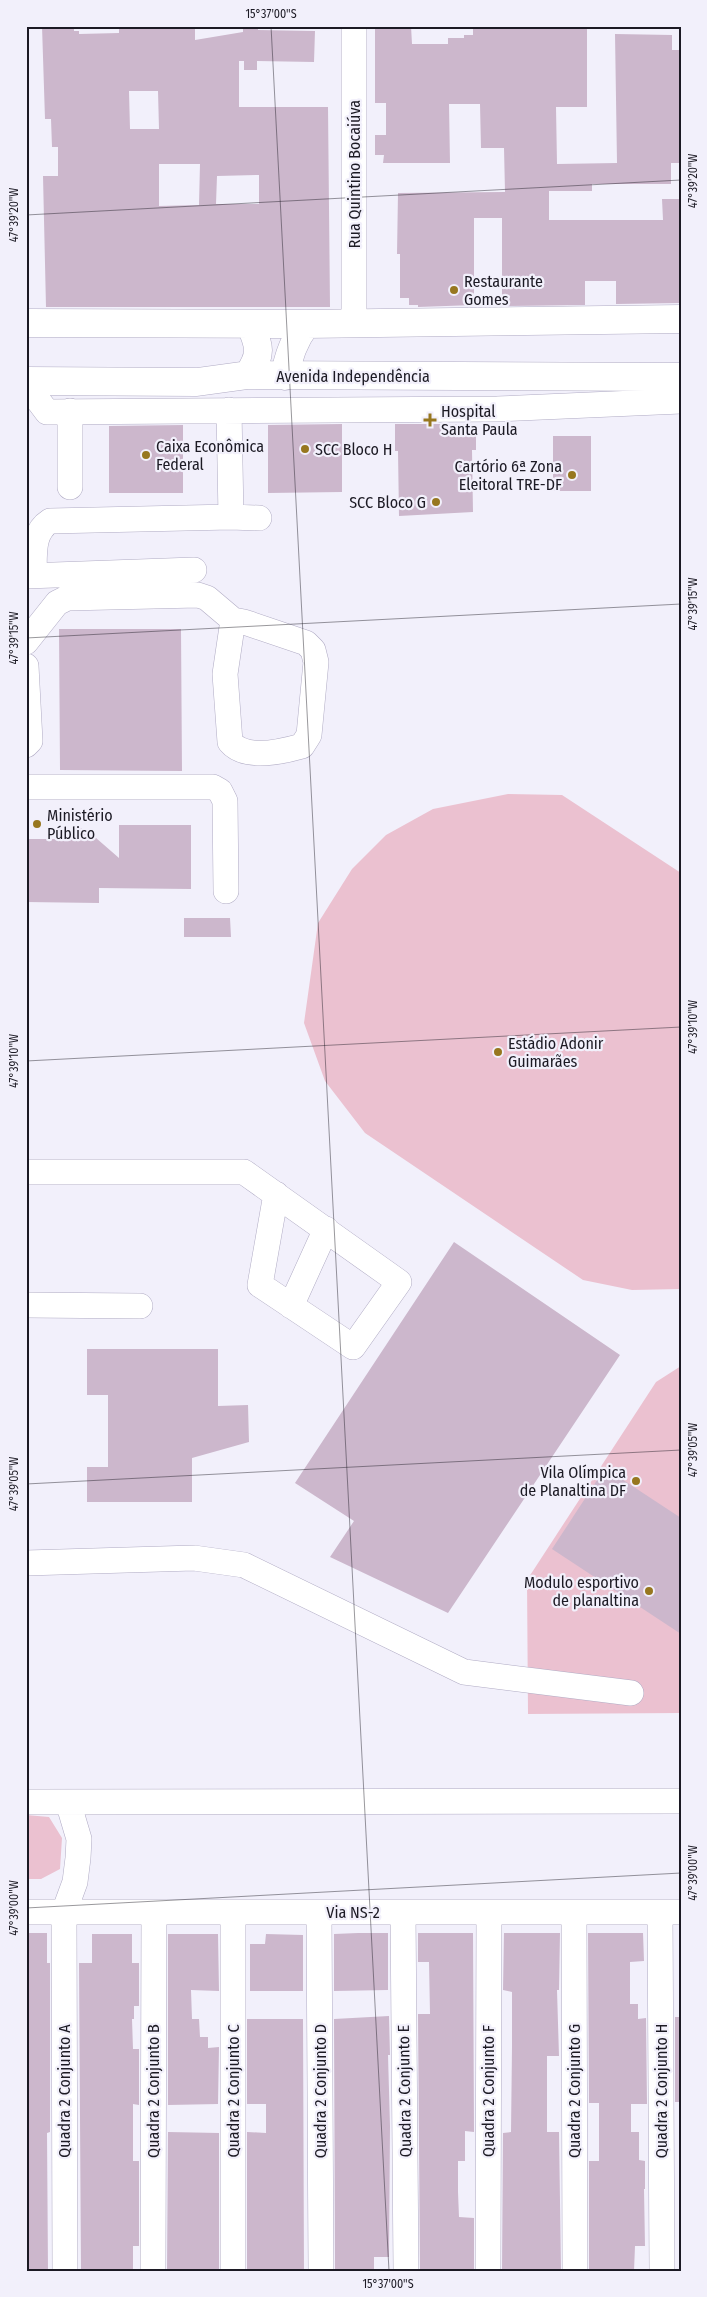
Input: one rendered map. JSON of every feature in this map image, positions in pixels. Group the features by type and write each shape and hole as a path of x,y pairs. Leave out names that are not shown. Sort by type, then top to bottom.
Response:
{"main road":[{"path":"26,323 306,324 681,319"},
{"path":"248,376 257,362 259,350 257,338 250,324"},
{"path":"285,376 293,343 306,324"},
{"name":"Avenida Independência","path":"26,383 197,382 248,376 681,377"}],"street":[{"name":"Rua Quintino Bocaiúva","path":"354,26 354,322"},
{"path":"284,410 285,376"},
{"path":"497,377 497,409"},
{"path":"26,383 47,412 497,409 681,401"},
{"path":"229,410 231,517"},
{"path":"70,411 70,487"},
{"path":"194,570 30,575 36,535 41,527 50,522 231,517 258,518"},
{"path":"26,642 57,603 66,598 198,595 207,598 233,620 306,643 313,650 316,662 309,735 302,746 276,751 244,752 236,749 230,742 225,674 233,620"},
{"path":"26,666 30,741 26,745"},
{"path":"26,787 214,787 220,791 225,800 226,891"},
{"path":"26,1172 244,1172 276,1194 326,1229 400,1282 353,1348 260,1285 276,1194"},
{"path":"291,1306 326,1229"},
{"path":"26,1305 97,1317 140,1306"},
{"path":"26,1563 194,1558 244,1565 464,1672 631,1693"},
{"path":"26,1802 681,1801"},
{"path":"64,1912 75,1882 79,1839 68,1802"},
{"name":"Via NS-2","path":"26,1912 670,1912"},
{"name":"Quadra 2 Conjunto A","path":"64,1912 65,2271"},
{"name":"Quadra 2 Conjunto B","path":"153,2271 154,1912"},
{"name":"Quadra 2 Conjunto C","path":"232,1912 233,2271"},
{"name":"Quadra 2 Conjunto D","path":"319,1912 321,2271"},
{"name":"Quadra 2 Conjunto E","path":"403,1912 406,2271"},
{"name":"Quadra 2 Conjunto F","path":"488,2271 489,1912"},
{"name":"Quadra 2 Conjunto G","path":"574,1912 575,2271"},
{"name":"Quadra 2 Conjunto H","path":"662,2271 670,1912"}],"shaded area":[{"name":"Estádio Adonir Guimarães","path":"508,794 562,795 681,873 681,1289 632,1290 583,1280 365,1133 325,1081 304,1023 318,923 352,869 386,835 433,809"},
{"name":"Vila Olímpica de Planaltina DF","path":"681,1366 681,1713 528,1714 527,1580 656,1382"},
{"path":"26,1815 49,1817 62,1838 60,1869 41,1879 26,1879"}],"building":[{"path":"42,26 74,26 74,31 79,31 79,34 119,33 119,26 195,26 195,40 243,32 243,26 258,26 258,30 315,31 314,62 257,61 257,70 244,70 244,61 239,61 239,107 328,107 330,307 46,307 43,176 58,176 58,147 52,147 51,119 45,119","holes":["129,91 158,91 159,129 130,129","159,164 200,164 199,205 159,206","259,175 259,204 216,204 217,176"]},
{"path":"375,26 411,26 412,44 448,44 448,38 464,38 464,35 473,35 473,26 587,26 587,107 556,107 557,164 617,163 615,34 672,35 672,50 681,50 681,163 671,163 671,184 592,184 592,191 549,191 549,220 663,220 662,199 681,199 681,303 616,304 616,281 585,281 585,305 502,306 502,218 474,218 474,305 418,307 418,305 409,305 409,298 400,298 400,254 397,254 398,193 505,192 504,148 481,148 480,104 449,104 450,163 383,163 384,155 375,155 375,135 386,135 386,103 375,103"},
{"name":"SCC Bloco H","path":"342,424 342,492 268,493 268,425"},
{"path":"395,424 476,424 476,450 472,450 473,512 399,516 398,451 395,451"},
{"name":"Caixa Econômica Federal","path":"183,425 183,493 109,493 109,426"},
{"name":"Cartório 6ª Zona Eleitoral TRE-DF","path":"553,436 591,436 591,491 553,491"},
{"path":"59,629 181,629 182,771 60,770"},
{"path":"119,825 191,825 191,889 99,888 99,903 26,902 27,839 64,839 78,827 88,831 119,858"},
{"path":"184,918 230,918 231,937 184,937"},
{"path":"454,1242 620,1355 448,1613 330,1557 354,1521 295,1483"},
{"path":"87,1349 218,1349 218,1406 248,1405 249,1442 192,1458 192,1502 87,1502 87,1467 108,1467 108,1395 87,1395"},
{"name":"Modulo esportivo de planaltina","path":"605,1468 681,1518 681,1634 552,1549"},
{"path":"26,1933 47,1933 47,1963 50,1963 50,2132 47,2133 48,2271 26,2271"},
{"path":"388,1933 388,1990 334,1991 334,1934"},
{"path":"418,1933 473,1933 474,2132 465,2131 465,2161 458,2161 458,2192 459,2217 474,2218 474,2271 420,2271 418,2014 430,2014 429,1962 418,1962"},
{"path":"504,1933 560,1933 559,1990 557,1990 559,2056 547,2056 547,2132 559,2132 561,2271 502,2271 503,2133 511,2132 512,2047 512,1992 503,1990"},
{"path":"588,1933 643,1933 644,1961 630,1962 630,2004 638,2004 638,2019 646,2018 647,2104 631,2104 631,2132 639,2132 639,2160 645,2161 645,2246 635,2246 634,2271 589,2271 589,2161 599,2161 599,2103 589,2103"},
{"path":"92,1934 132,1934 132,1963 139,1963 139,2006 134,2006 134,2019 132,2019 133,2049 139,2049 139,2105 133,2104 133,2161 139,2161 139,2246 133,2246 133,2271 81,2271 79,1963 92,1963"},
{"path":"168,1934 218,1934 219,1991 191,1990 192,2019 199,2019 200,2037 208,2037 208,2048 219,2047 218,2104 168,2105"},
{"path":"266,1934 303,1935 303,1991 250,1991 250,1944 265,1944"},
{"path":"389,2016 389,2257 374,2257 374,2271 335,2271 334,2019"},
{"path":"675,2017 681,2017 681,2102 675,2102"},
{"path":"247,2019 303,2019 304,2271 247,2271 247,2132 266,2133 266,2104 247,2104"},
{"path":"168,2132 219,2133 219,2271 167,2271"}],"place":[{"name":"Restaurante Gomes","path":"454,290"},
{"name":"Hospital Santa Paula","path":"430,420"},
{"name":"SCC Bloco H","path":"305,449"},
{"name":"Caixa Econômica Federal","path":"146,455"},
{"name":"Cartório 6ª Zona Eleitoral TRE-DF","path":"572,475"},
{"name":"SCC Bloco G","path":"436,502"},
{"name":"Ministério Público","path":"37,824"},
{"name":"Estádio Adonir Guimarães","path":"498,1052"},
{"name":"Vila Olímpica de Planaltina DF","path":"636,1481"},
{"name":"Modulo esportivo de planaltina","path":"649,1591"}]}
